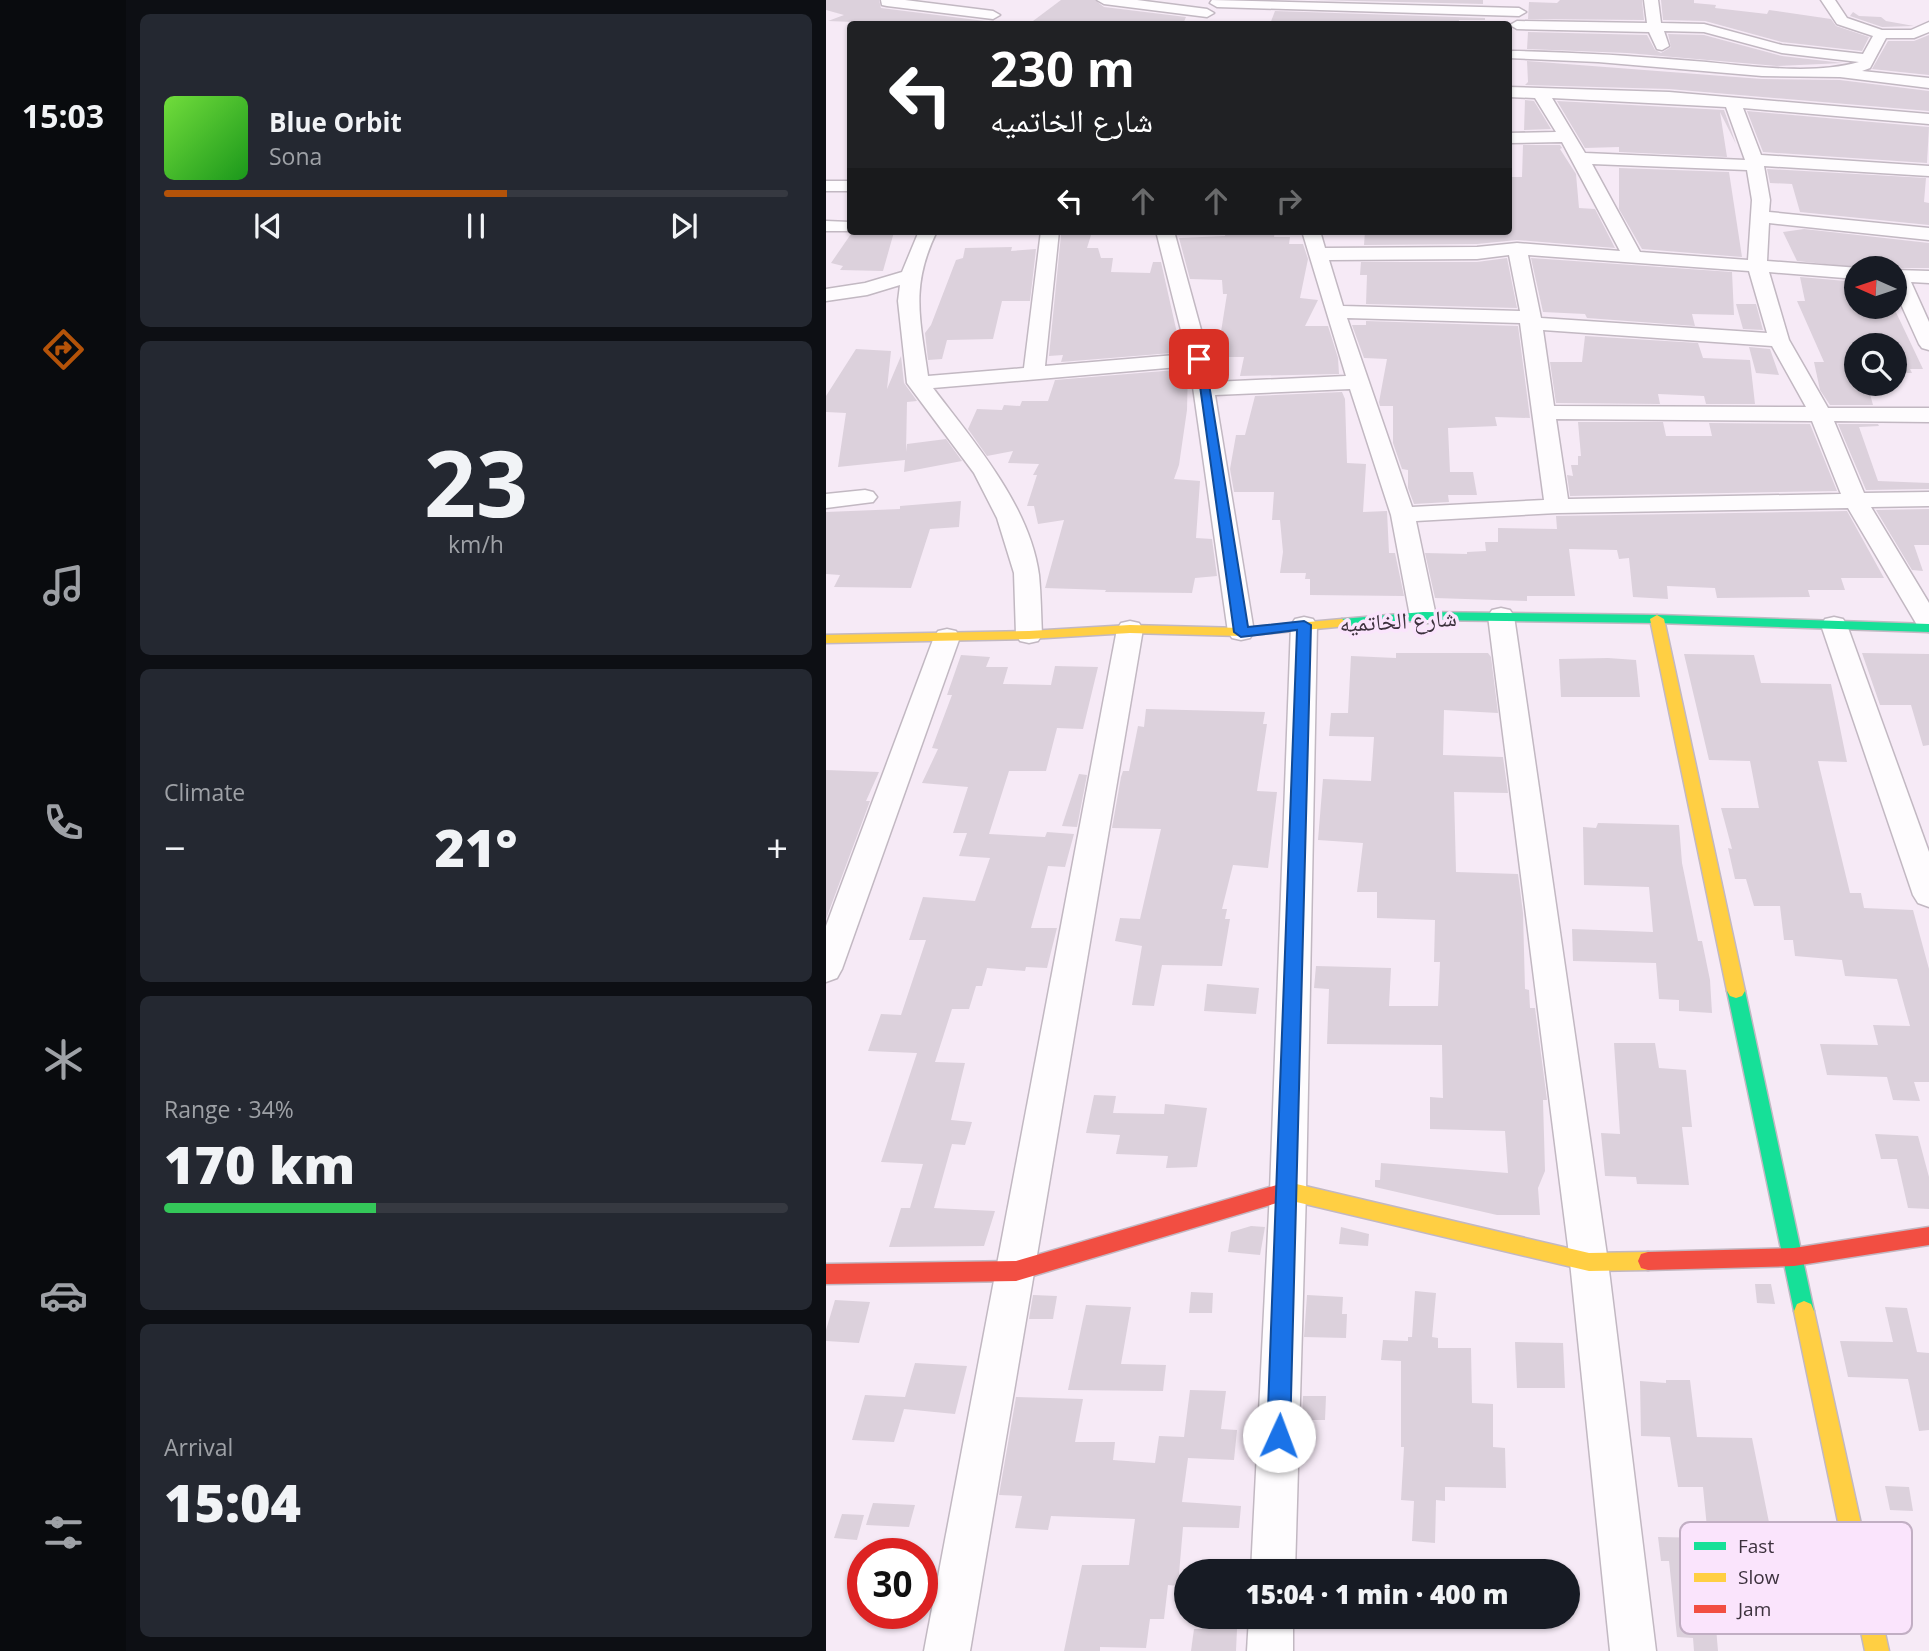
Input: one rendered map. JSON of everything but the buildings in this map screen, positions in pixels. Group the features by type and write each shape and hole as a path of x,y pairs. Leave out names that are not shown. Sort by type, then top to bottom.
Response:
{"street":[{"path":"1104,0 1212,10 1516,12 1655,29 1671,25 1711,28 1782,49 1870,59"},
{"path":"1651,0 1655,29 1669,81"},
{"path":"1828,0 1842,21 1881,34 1914,34 1929,26"},
{"path":"887,2 992,16"},
{"path":"1513,70 1516,12"},
{"path":"1540,92 1857,70 1870,59 1881,34"},
{"path":"1513,70 1598,57 1733,103 1929,119"},
{"path":"1513,70 1540,92 1580,158 1633,257"},
{"path":"1838,73 1929,83"},
{"path":"1783,106 1815,74"},
{"path":"1733,103 1754,162 1761,200 1757,265 1779,340 1820,413 1855,500 1929,626"},
{"path":"1512,138 1568,137"},
{"path":"1580,158 1754,162 1929,172"},
{"path":"826,186 847,186"},
{"path":"1761,217 1929,234"},
{"path":"826,226 847,227"},
{"path":"931,235 910,276 908,301 918,383 985,472 1009,518 1026,573 1029,635"},
{"path":"1034,372 1050,235"},
{"path":"1167,235 1199,359 1241,632"},
{"path":"1312,235 1335,312 1403,515 1423,616"},
{"path":"1469,235 1477,253"},
{"path":"1517,249 1531,320 1557,506"},
{"path":"1319,254 1477,253 1517,249 1844,272"},
{"path":"826,303 910,276"},
{"path":"1908,276 1929,277"},
{"path":"826,295 867,289"},
{"path":"1908,299 1929,344"},
{"path":"1335,312 1531,320 1779,340"},
{"path":"918,383 1199,359"},
{"path":"1202,388 1358,382"},
{"path":"1545,412 1929,415"},
{"path":"826,501 865,497"},
{"path":"1403,515 1557,506 1929,499"},
{"name":"شارع الخاتميه","path":"826,639 1029,635 1130,629 1241,632 1423,616 1929,626"},
{"path":"1501,616 1589,1262 1633,1651"},
{"path":"1657,619 1850,1522"},
{"path":"1274,1559 1288,1191 1304,625"},
{"path":"1835,625 1929,895"},
{"path":"947,1651 1130,629"},
{"path":"826,970 947,637"},
{"path":"826,1274 1016,1271 1288,1191 1589,1262 1794,1257 1929,1236"},
{"path":"1270,1651 1271,1629"}],"traffic: fast":[{"path":"1342,623 1423,616 1657,619 1929,628"},
{"path":"1736,991 1804,1311"}],"traffic: slow":[{"path":"1657,619 1736,991"},
{"path":"826,639 1029,635 1130,629 1241,632 1342,623"},
{"path":"1280,1193 1288,1191 1589,1262 1648,1261"},
{"path":"1804,1311 1849,1522"},
{"path":"1873,1634 1877,1651"}],"traffic: jam":[{"path":"826,1274 1016,1271 1280,1193"},
{"path":"1648,1261 1794,1257 1929,1236"}],"route":[{"path":"1199,359 1241,632 1304,625 1279,1436"}]}
